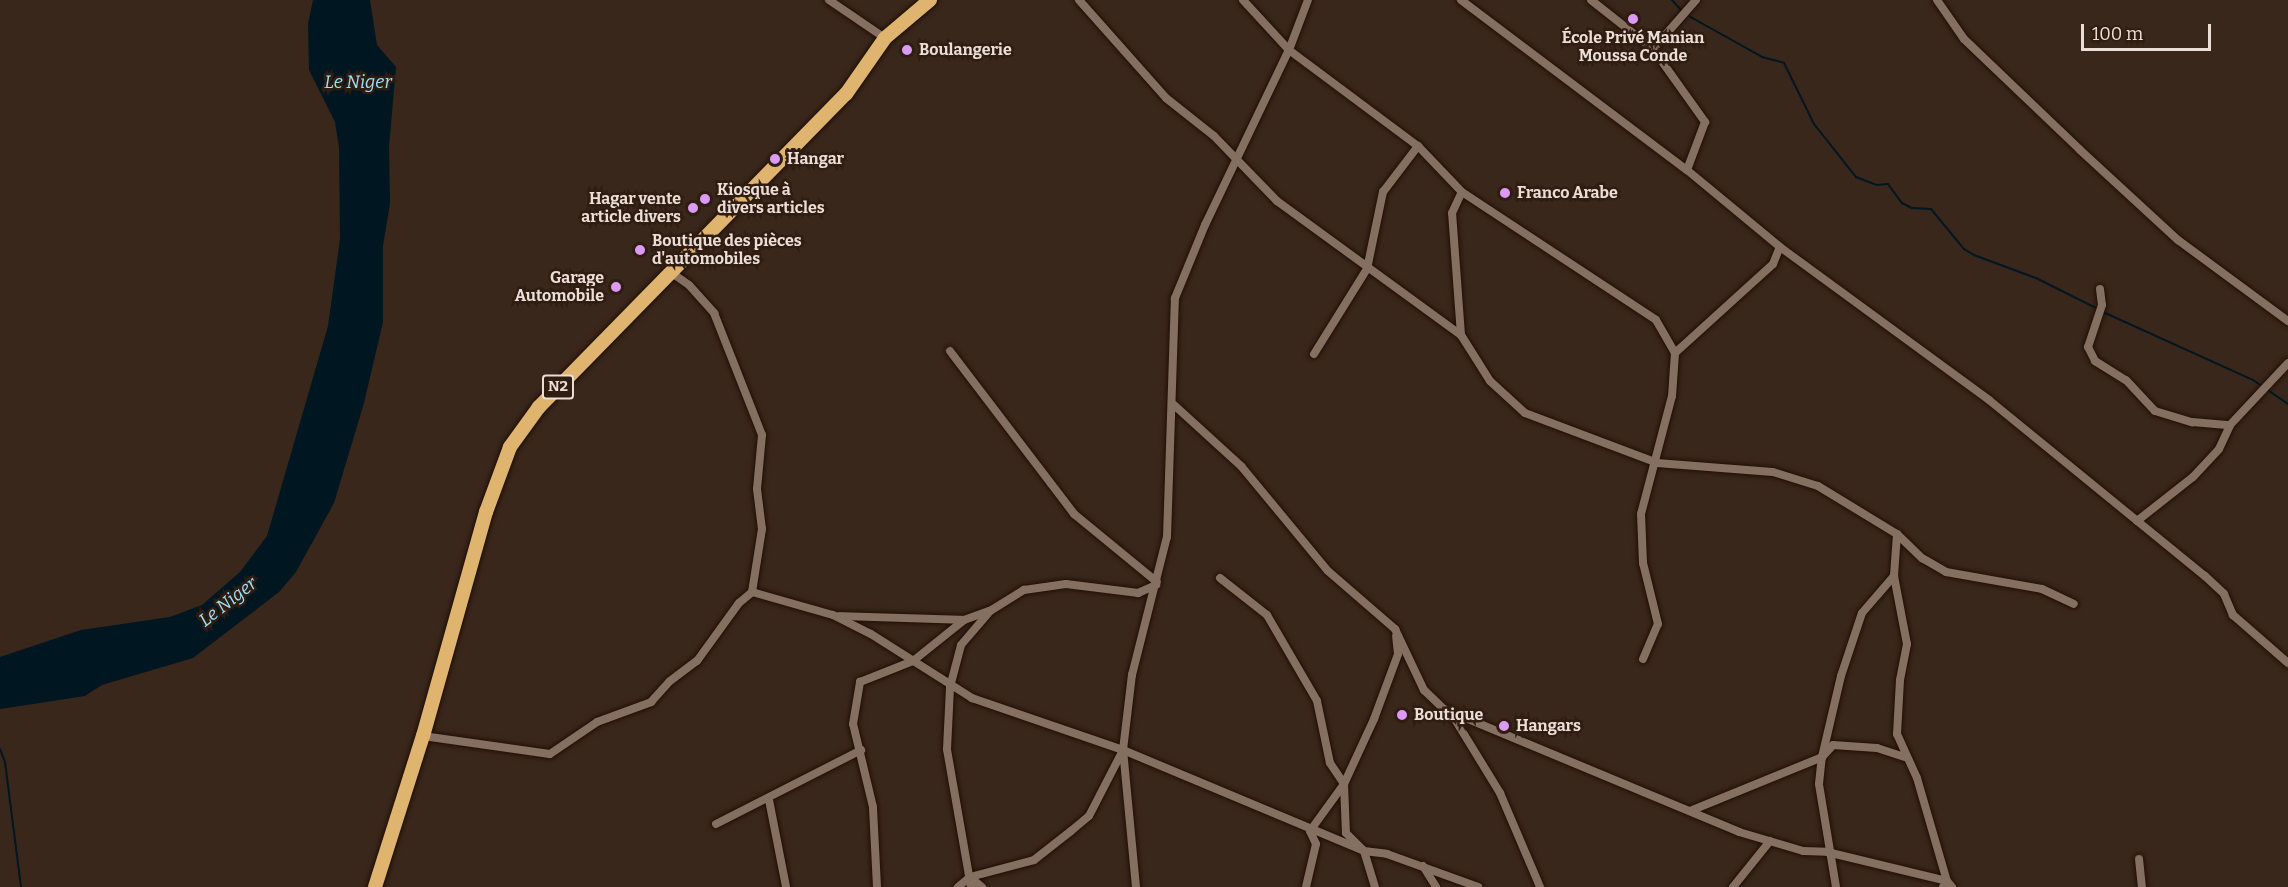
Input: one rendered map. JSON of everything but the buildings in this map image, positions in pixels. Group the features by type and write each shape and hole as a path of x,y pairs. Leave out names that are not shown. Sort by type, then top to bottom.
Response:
{"highway":[{"name":"N2","path":"375,887 423,736 486,512 510,447 539,407 669,271 846,94 885,38 930,0"}],"street":[{"path":"830,0 885,38"},
{"path":"1079,0 1166,98 1215,135 1278,201 1367,269 1461,335 1490,381 1525,413 1657,463 1773,472 1818,486 1897,534 1922,558 1946,572 2042,589 2074,604"},
{"path":"1243,0 1289,50 1418,146 1462,192 1656,320 1675,353 1672,396 1657,463 1641,514 1643,563 1658,626 1643,659"},
{"path":"1136,887 1123,750 1132,675 1167,537 1174,405 1175,298 1289,50 1308,0"},
{"path":"1461,0 1687,170 1780,248 1989,400 2212,582 2224,594 2233,615 2288,663"},
{"path":"1590,0 1653,49 1705,122 1687,170"},
{"path":"1653,49 1696,0"},
{"path":"1937,0 1964,39 2096,165 2226,279 2288,321"},
{"path":"1314,354 1367,269 1383,192 1418,146"},
{"path":"1461,335 1452,213 1462,192"},
{"path":"1675,353 1773,264 1780,248"},
{"path":"423,736 550,754 597,722 651,702 670,681 697,661 739,603 752,592 762,528 757,489 762,435 731,365 726,336 714,313 689,285 669,271"},
{"path":"2100,289 2102,305 2088,347 2095,361 2126,380 2155,411 2192,422 2230,425"},
{"path":"950,351 1074,514 1156,584"},
{"path":"2137,521 2193,477 2219,449 2230,425 2288,363"},
{"path":"1174,405 1241,466 1328,571 1395,629 1424,690 1451,713 1500,793 1540,887"},
{"path":"1897,534 1894,576 1907,644 1900,680 1897,734 1905,758 1917,778 1947,885"},
{"path":"1836,887 1827,852 1818,784 1822,757 1846,657 1862,613 1894,576"},
{"path":"1220,578 1267,615 1280,631 1317,701 1330,763 1344,784 1346,833 1365,851 1375,887"},
{"path":"877,887 873,807 853,724 860,682 913,661 964,620 990,611 1024,590 1066,584 1138,593 1156,584"},
{"path":"752,592 833,615 964,620"},
{"path":"971,887 947,749 950,687 961,645 990,611"},
{"path":"833,615 913,661 950,687 1026,719 1123,750 1310,831 1365,851 1423,866 1478,887"},
{"path":"1310,831 1344,784 1391,675 1398,654 1395,629"},
{"path":"1451,713 1690,811 1770,841 1803,851 1827,852 1947,885"},
{"path":"1690,811 1822,757 1833,745 1856,745 1905,758"},
{"path":"716,824 769,800 861,750"},
{"path":"958,887 970,877 1034,860 1071,831 1089,816 1123,750"},
{"path":"769,800 786,887"},
{"path":"1306,887 1316,844 1310,831"},
{"path":"1733,887 1770,841"},
{"path":"2139,859 2142,887"},
{"path":"1423,866 1436,887"},
{"path":"970,877 982,887"}],"water":[{"name":"Le Niger","path":"313,0 370,0 377,45 396,67 389,147 390,203 383,246 383,322 364,403 334,503 296,572 279,592 193,658 102,685 85,696 0,709 0,657 81,630 170,617 202,605 240,572 267,536 328,326 340,239 339,148 335,122 309,70 308,24"}],"waterway":[{"path":"1672,0 1682,11"},
{"path":"1687,15 1762,57 1784,63 1814,124 1856,177 1877,185 1888,184 1902,203 1912,208 1931,209 1964,249 1974,255 2036,278 2098,309"},
{"path":"2103,312 2253,380 2288,404"},
{"path":"0,749 5,762 21,887"}],"place":[{"name":"École Privé Manian Moussa Conde","path":"1633,19"},
{"name":"Boulangerie","path":"907,50"},
{"name":"Hangar","path":"775,159"},
{"name":"Franco Arabe","path":"1505,193"},
{"name":"Kiosque à divers articles","path":"705,199"},
{"name":"Hagar vente article divers","path":"693,208"},
{"name":"Boutique des pièces d'automobiles","path":"640,250"},
{"name":"Garage Automobile","path":"616,287"},
{"name":"Boutique","path":"1402,715"},
{"name":"Hangars","path":"1504,726"}]}
